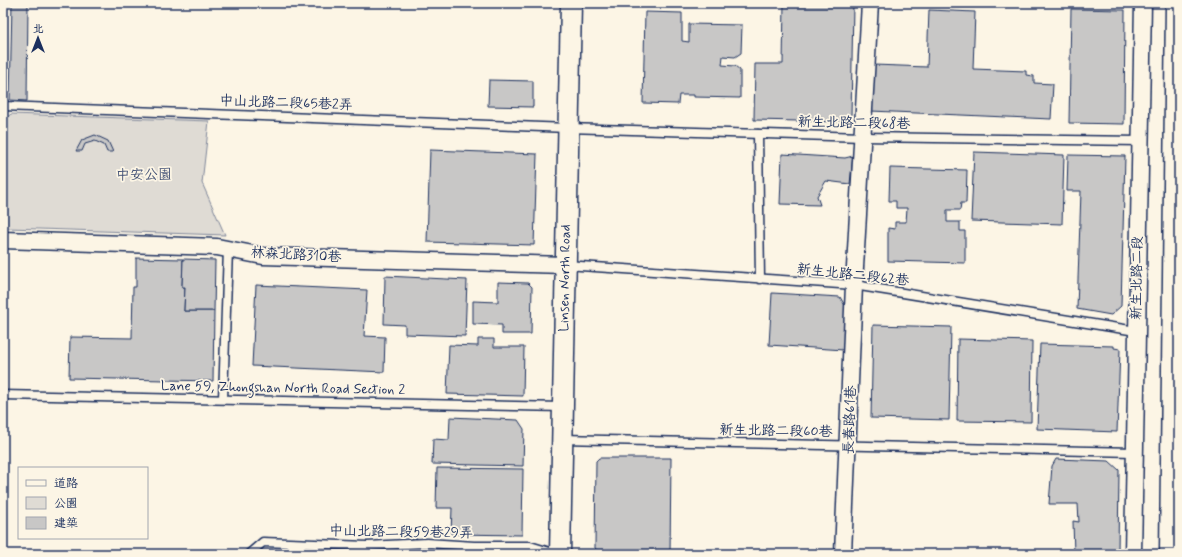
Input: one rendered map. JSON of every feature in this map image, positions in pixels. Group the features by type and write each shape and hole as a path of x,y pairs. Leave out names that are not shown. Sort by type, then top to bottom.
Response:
{"street":[{"name":"Linsen North Road","path":"560,554 571,3"},
{"name":"長春路61巷","path":"843,554 849,446 854,285 870,3"},
{"name":"新生北路二段","path":"1132,554 1143,3"},
{"path":"1170,554 1175,350 1176,3"},
{"name":"林森北路310巷","path":"3,240 217,247 263,256 565,265"}],"lane":[{"name":"中山北路二段65巷2弄","path":"3,106 568,128"},
{"name":"新生北路二段68巷","path":"568,128 758,134 1140,141"},
{"path":"758,134 760,279"},
{"path":"223,400 228,249"},
{"name":"新生北路二段62巷","path":"565,265 854,285 1136,331"},
{"name":"Lane 59, Zhongshan North Road Section 2","path":"3,395 562,407"},
{"name":"新生北路二段60巷","path":"562,439 1134,452"},
{"name":"中山北路二段59巷29弄","path":"249,554 263,542 366,546 427,543 474,546 530,546 556,554"}],"green space":[{"name":"中安公園","path":"11,114 209,121 202,183 225,235 8,228 3,223 3,121"}],"building":[{"path":"12,3 28,3 27,101 10,100"},
{"path":"784,3 853,5 851,116 844,122 754,120 755,64 783,64"},
{"path":"1071,9 1125,10 1124,124 1069,123"},
{"path":"929,10 975,12 973,69 1026,71 1026,75 1034,76 1034,83 1053,84 1051,119 871,111 874,65 927,67"},
{"path":"645,12 682,13 682,41 689,42 689,24 742,25 741,53 735,57 723,56 722,65 735,66 740,70 740,98 694,97 694,95 679,95 678,104 643,103"},
{"path":"489,80 533,81 533,107 488,106"},
{"path":"95,135 108,141 113,152 107,152 104,145 95,141 85,144 82,151 76,151 82,140"},
{"path":"430,150 537,154 534,245 427,242"},
{"path":"974,152 1064,155 1062,224 971,221"},
{"path":"782,154 845,158 853,156 850,184 826,181 817,196 820,205 780,204"},
{"path":"1068,155 1125,156 1121,306 1111,315 1077,309 1081,191 1067,191"},
{"path":"890,168 967,170 966,203 961,203 960,210 947,210 947,222 960,222 960,231 965,231 965,263 888,261 888,228 895,229 895,222 906,222 907,208 896,208 896,201 889,201"},
{"path":"136,258 183,259 182,287 185,287 184,311 214,311 213,381 69,378 70,337 132,338 133,287 136,287"},
{"path":"183,259 215,260 214,311 184,311 185,287 182,287"},
{"path":"385,276 467,280 465,336 405,334 405,325 384,324"},
{"path":"498,282 528,283 532,287 531,334 502,334 502,325 473,324 473,301 498,302"},
{"path":"256,285 367,290 364,336 385,337 384,372 252,366"},
{"path":"772,293 840,297 847,309 844,350 769,345"},
{"path":"873,325 951,327 949,420 871,418"},
{"path":"478,339 494,339 494,347 524,347 523,396 447,394 449,345 478,346"},
{"path":"958,339 1032,341 1031,422 957,421"},
{"path":"1040,344 1114,346 1114,348 1120,349 1117,432 1037,429"},
{"path":"450,417 518,420 524,429 523,466 432,464 433,439 449,440"},
{"path":"599,458 671,458 670,554 601,554 595,548 596,461"},
{"path":"1056,459 1109,461 1119,470 1118,553 1074,554 1073,521 1079,522 1078,504 1049,504 1052,466"},
{"path":"437,468 523,469 522,535 451,534 452,508 436,508"},
{"path":"385,552 472,553 384,554"}]}
